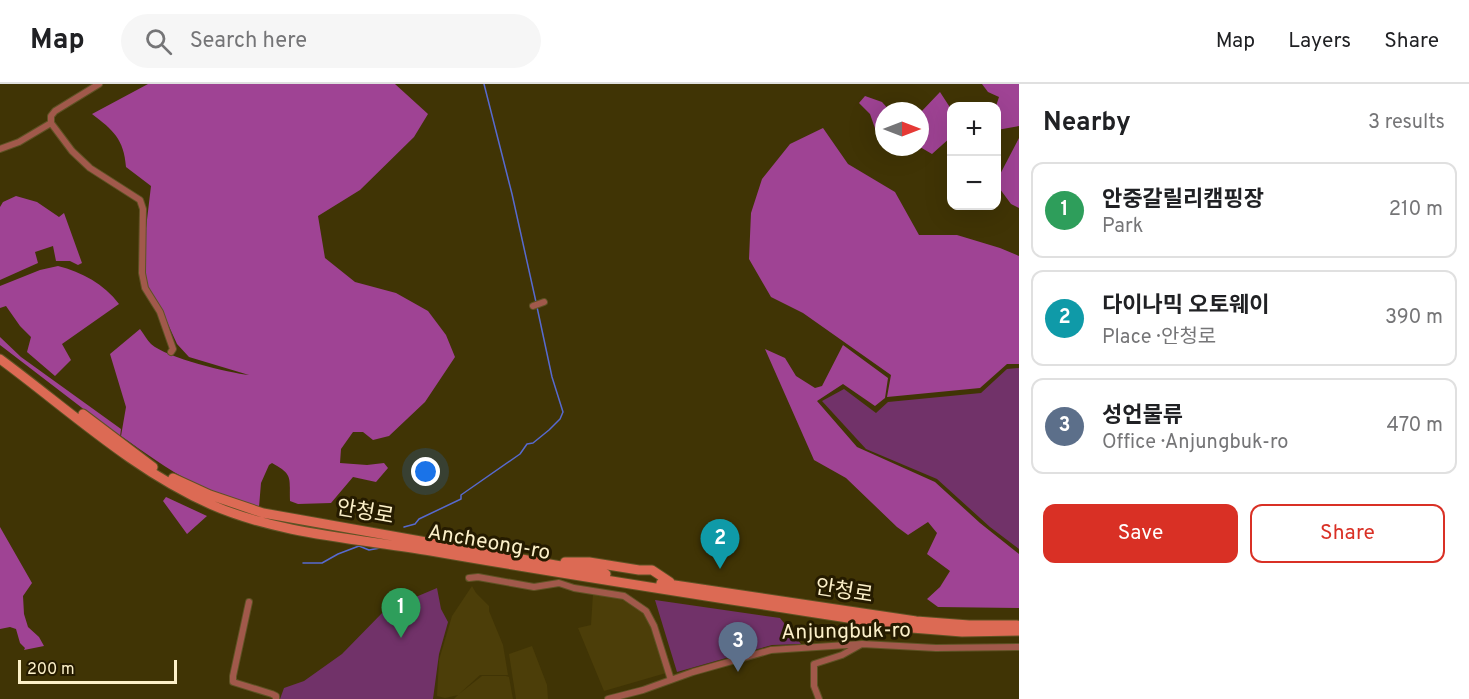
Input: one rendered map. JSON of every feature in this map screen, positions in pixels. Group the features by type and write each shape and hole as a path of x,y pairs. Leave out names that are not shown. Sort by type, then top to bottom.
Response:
{"street":[{"path":"99,84 55,111 51,116 51,123 65,143 90,168 140,200 143,209 141,245 143,280 170,336 173,349 171,352"},
{"path":"0,149 19,142 51,123"},
{"path":"533,306 544,302"},
{"name":"안청로","path":"0,352 153,466 180,482 239,506 274,515 674,585 916,621 969,625 1019,624"},
{"name":"Ancheong-ro","path":"0,359 150,472 215,506 249,518 310,532 912,628 962,632 1019,631"},
{"path":"544,563 579,562 652,570 674,585"},
{"path":"469,578 478,577 534,588 559,583 574,588 624,596 646,611 654,626 671,680"},
{"path":"249,602 233,682 272,693 276,699"},
{"path":"819,699 813,680 814,664 842,655 862,644"},
{"name":"Anjungbuk-ro","path":"608,699 771,650 862,644 936,648 1019,647"}],"shaded area":[{"path":"148,84 395,84 428,114 414,137 360,190 318,216 325,258 355,282 396,293 428,311 446,335 455,357 425,402 389,436 373,440 363,432 353,432 341,449 340,463 367,465 384,463 388,468 376,482 353,477 331,503 298,504 290,501 290,482 287,474 272,463 261,483 259,507 193,483 121,436 126,407 110,354 140,329 151,344 170,354 213,368 249,375 189,357 177,344 162,311 147,287 144,273 144,245 151,186 126,167 120,142 106,125 92,114"},
{"path":"982,84 1019,84 1019,126 1001,129 1001,102 997,102 999,97 988,92"},
{"path":"940,92 947,103 947,141 932,154 929,152 929,104"},
{"path":"865,96 882,102 875,102 875,128 870,114 859,103"},
{"path":"823,128 848,164 895,192 919,235 957,235 1019,256 1019,364 1007,364 980,388 887,397 891,375 803,313 771,297 749,259 751,213 762,179 790,144"},
{"path":"1019,138 1019,208 1011,204 1001,190 1001,172"},
{"path":"16,196 37,202 59,217 64,213 82,263 78,265 70,261 56,261 53,246 35,252 38,263 0,280 0,207 3,202"},
{"path":"58,266 92,280 107,290 119,304 62,344 71,360 55,376 27,352 31,337 6,306 0,308 0,286 40,270"},
{"path":"0,337 21,357 121,429 120,437 0,345"},
{"path":"843,345 888,378 885,398 875,406 843,384 817,401 857,447 935,482 980,523 1019,554 1019,608 938,607 927,599 940,587 950,571 927,554 937,533 928,522 908,535 846,478 814,460 765,349 785,358 796,376 815,388 822,386"},
{"path":"1019,368 1019,549 990,527 937,479 866,449 822,401 844,389 876,413 888,402 981,393 1007,369"},
{"path":"166,497 207,516 187,534 163,501"},
{"path":"0,527 32,583 23,596 24,614 28,627 39,637 44,646 24,650 16,629 10,627 0,629"},
{"path":"472,586 489,606 503,645 508,675 480,675 459,694 482,676 506,676 509,677 513,699 454,699 458,695 445,698 437,696 439,660 452,616"},
{"path":"437,588 441,609 448,622 439,654 433,699 280,699 284,688 304,681 342,654 385,610"},
{"path":"593,594 623,597 645,613 654,629 666,673 604,691 578,628 591,625"},
{"path":"655,600 780,618 801,644 772,645 677,672"},
{"path":"532,646 547,685 548,699 516,699 509,654"}],"waterway":[{"path":"484,84 536,302"},
{"path":"404,527 415,524 419,519 461,499 461,495 520,454 527,444 533,443 560,419 563,412 552,377 537,307"},
{"path":"303,563 322,563 359,546 369,550 380,548"}],"place":[{"name":"다이나믹 오토웨이","path":"720,569"},
{"name":"안중갈릴리캠핑장","path":"401,638"},
{"name":"성언물류","path":"738,672"}]}
